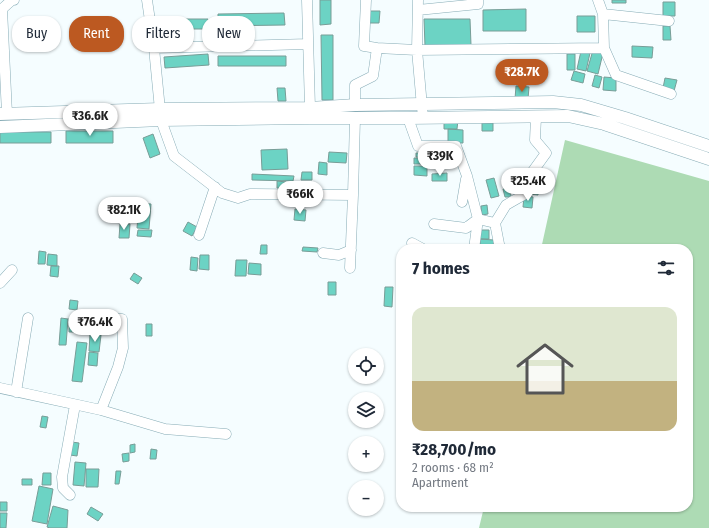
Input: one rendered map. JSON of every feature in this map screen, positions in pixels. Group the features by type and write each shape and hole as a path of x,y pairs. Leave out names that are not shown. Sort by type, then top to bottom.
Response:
{"street":[{"path":"14,0 2,9 4,114 355,118 568,116 604,124 709,159"},
{"path":"147,0 149,16"},
{"path":"308,0 310,108"},
{"path":"366,0 364,46 417,50 604,48"},
{"path":"423,118 417,50 418,5 478,4 478,0"},
{"path":"598,0 603,14 604,48 616,76 671,94"},
{"path":"603,14 669,21"},
{"path":"194,47 308,44"},
{"path":"355,105 355,86 373,76 377,48"},
{"path":"154,52 161,115 174,156 222,193 238,198 250,194 353,195"},
{"path":"0,127 161,115 355,105 553,102 581,105 709,146"},
{"path":"499,244 495,223 506,205 527,193 528,178 546,154 536,140 536,116"},
{"path":"350,268 355,118"},
{"path":"408,118 418,146 456,146 467,176 478,219 475,244"},
{"path":"462,202 467,176"},
{"path":"199,235 215,187"},
{"path":"478,219 495,223"},
{"path":"434,224 466,228 478,219"},
{"path":"323,253 339,255 351,250"},
{"path":"0,283 12,270"},
{"path":"16,392 28,318"},
{"path":"101,410 118,367 123,348 122,319 105,318"},
{"path":"0,397 0,388 101,410 165,429 226,434"},
{"path":"70,496 63,488 62,477 75,405"}],"green space":[{"path":"565,140 709,181 709,528 479,528 483,512 693,512 693,244 542,244"}],"building":[{"path":"320,0 331,0 331,24 320,25"},
{"path":"612,0 626,0 626,3 612,3"},
{"path":"663,2 675,2 675,16 663,16"},
{"path":"526,9 526,31 483,31 483,10"},
{"path":"369,11 380,11 379,23 369,23"},
{"path":"284,13 285,25 255,25 255,16 218,16 218,14"},
{"path":"577,16 595,16 595,32 577,32"},
{"path":"194,19 202,19 202,29 194,29"},
{"path":"424,19 470,19 471,45 425,46"},
{"path":"663,26 670,26 671,40 663,40"},
{"path":"321,35 333,35 333,100 322,100"},
{"path":"632,46 653,47 652,58 632,57"},
{"path":"593,50 603,53 598,74 587,71"},
{"path":"581,51 590,53 586,71 577,69"},
{"path":"208,54 209,65 165,68 164,57"},
{"path":"567,54 575,54 575,70 567,70"},
{"path":"218,56 286,56 286,66 218,66"},
{"path":"525,60 530,61 529,70 525,70"},
{"path":"574,71 585,74 583,83 571,80"},
{"path":"595,75 602,77 599,88 592,86"},
{"path":"604,77 616,78 616,91 603,90"},
{"path":"665,78 677,80 674,91 663,88"},
{"path":"516,86 529,87 528,99 515,99"},
{"path":"277,88 285,88 286,101 278,101"},
{"path":"444,120 458,120 457,129 444,129"},
{"path":"482,123 493,123 493,131 482,131"},
{"path":"448,129 463,130 463,143 448,143"},
{"path":"66,131 113,131 113,143 66,143"},
{"path":"0,132 51,132 51,143 0,143"},
{"path":"153,134 160,154 150,158 143,138"},
{"path":"441,148 453,148 453,159 441,159"},
{"path":"287,149 288,169 262,170 261,150"},
{"path":"329,152 347,153 346,163 328,162"},
{"path":"416,153 427,153 427,157 416,157"},
{"path":"414,158 427,158 427,164 414,164"},
{"path":"431,159 445,160 445,166 430,165"},
{"path":"319,162 327,163 327,175 318,174"},
{"path":"414,166 427,166 427,176 414,175"},
{"path":"302,172 312,172 312,180 301,180"},
{"path":"447,173 447,181 432,181 432,174"},
{"path":"252,174 294,176 293,181 252,180"},
{"path":"494,178 499,196 491,198 486,180"},
{"path":"277,181 286,182 286,188 277,188"},
{"path":"530,181 538,181 538,195 529,194"},
{"path":"510,188 511,197 505,197 503,189"},
{"path":"524,196 533,197 532,208 523,207"},
{"path":"139,203 151,204 149,229 137,228"},
{"path":"487,205 488,214 482,215 481,206"},
{"path":"295,209 306,210 305,221 294,220"},
{"path":"188,222 197,227 192,236 183,231"},
{"path":"120,224 130,224 129,238 119,238"},
{"path":"138,230 152,230 151,237 137,236"},
{"path":"478,230 489,230 489,239 478,239"},
{"path":"480,239 494,240 493,244 480,244"},
{"path":"261,245 267,245 267,254 260,254"},
{"path":"303,247 318,248 317,252 302,251"},
{"path":"39,251 46,252 45,264 38,264"},
{"path":"48,254 57,255 57,266 47,265"},
{"path":"200,255 209,255 209,270 199,269"},
{"path":"191,257 198,258 197,271 190,270"},
{"path":"236,260 247,260 246,276 235,276"},
{"path":"249,263 261,264 261,275 248,274"},
{"path":"51,266 59,266 58,277 50,276"},
{"path":"134,273 142,278 138,284 130,279"},
{"path":"328,282 336,282 336,295 328,295"},
{"path":"385,287 393,287 392,307 384,306"},
{"path":"70,300 78,301 77,310 69,309"},
{"path":"61,318 68,319 66,345 59,345"},
{"path":"69,318 75,318 75,332 69,332"},
{"path":"76,318 83,318 83,331 76,331"},
{"path":"91,318 99,318 99,333 91,333"},
{"path":"83,319 90,319 90,331 83,331"},
{"path":"104,320 116,321 115,332 103,331"},
{"path":"146,324 152,324 152,336 146,336"},
{"path":"90,334 101,335 99,352 89,351"},
{"path":"77,342 87,343 82,382 72,381"},
{"path":"89,352 98,353 97,366 88,365"},
{"path":"42,416 48,417 46,428 40,427"},
{"path":"72,442 79,443 77,456 70,455"},
{"path":"135,444 135,452 130,453 130,445"},
{"path":"151,449 157,450 156,459 150,459"},
{"path":"129,453 129,461 123,462 122,454"},
{"path":"75,462 86,463 84,486 73,485"},
{"path":"86,469 99,469 98,487 86,487"},
{"path":"116,471 121,471 119,484 115,484"},
{"path":"43,473 51,473 51,485 42,485"},
{"path":"22,479 32,479 32,485 22,485"},
{"path":"39,486 53,489 47,524 32,521"},
{"path":"0,502 7,502 7,511 0,511"},
{"path":"53,506 68,510 67,528 47,527"},
{"path":"91,507 103,514 98,521 87,514"},
{"path":"0,513 7,513 6,528 0,528"}]}
